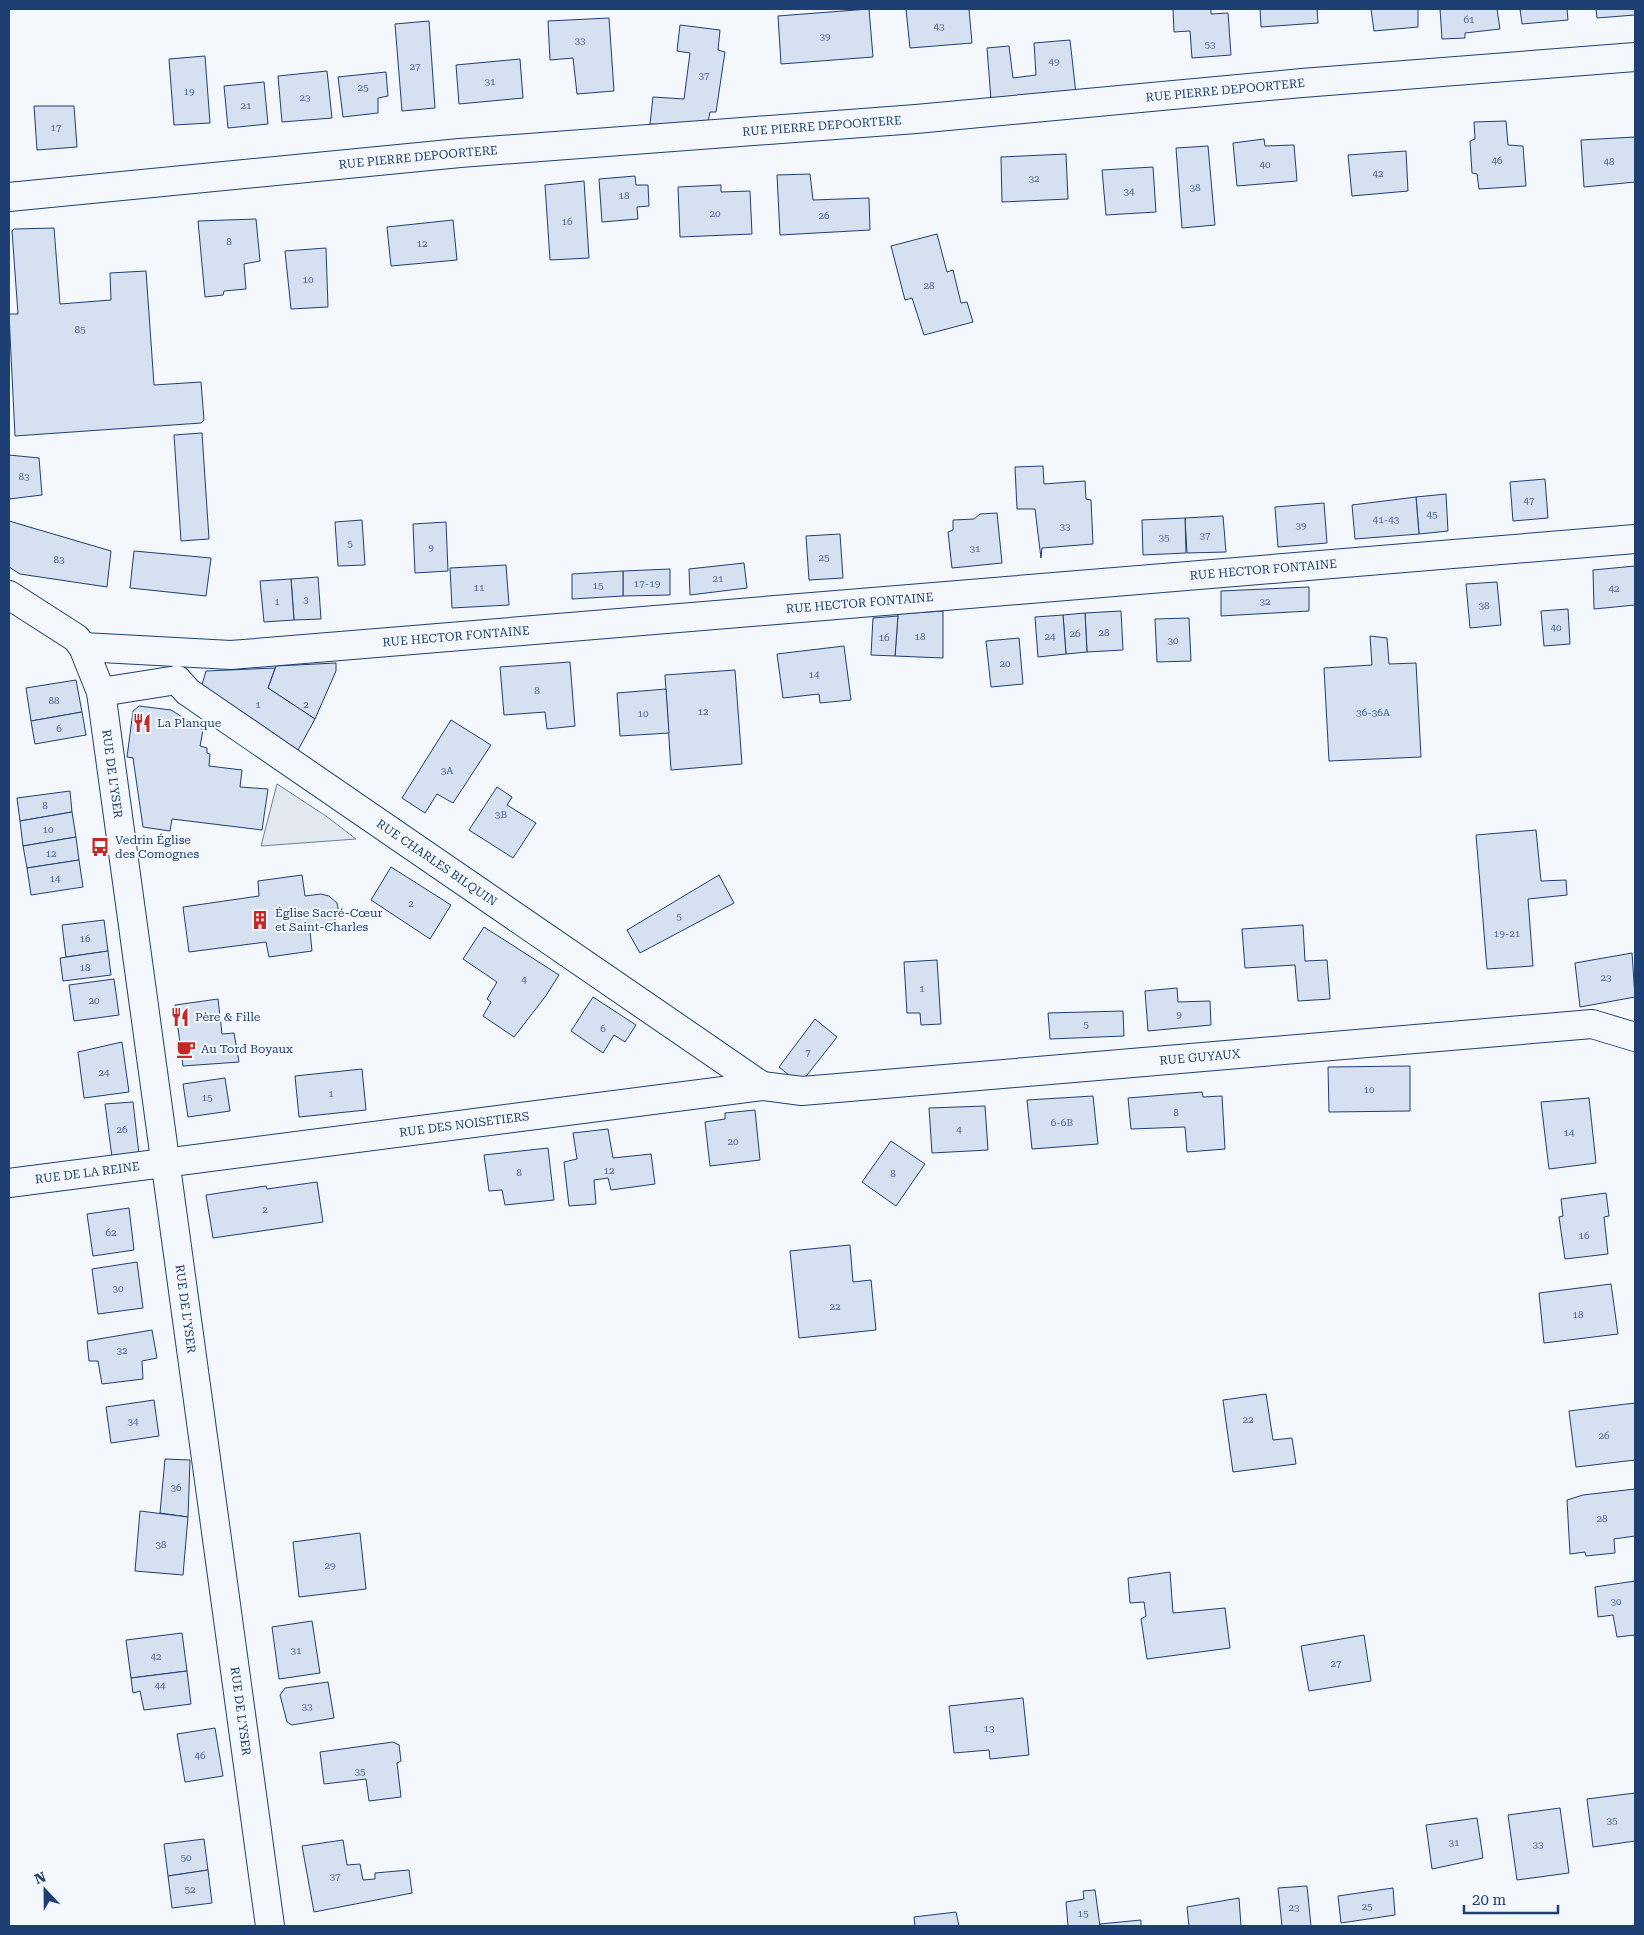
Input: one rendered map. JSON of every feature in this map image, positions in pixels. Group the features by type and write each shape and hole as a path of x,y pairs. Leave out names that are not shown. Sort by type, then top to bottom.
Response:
{"street":[{"name":"RUE PIERRE DEPOORTERE","path":"9,197 460,153 916,119 1302,83 1635,57"},
{"name":"RUE HECTOR FONTAINE","path":"84,647 241,654 1635,539"},
{"path":"9,595 76,638 84,647"},
{"name":"RUE DE L'YSER","path":"84,647 101,692 270,1926"},
{"path":"101,692 177,680 186,653"},
{"name":"RUE CHARLES BILQUIN","path":"177,680 188,692 762,1086"},
{"name":"RUE GUYAUX","path":"762,1086 802,1091 1592,1024 1635,1037"},
{"name":"RUE DES NOISETIERS","path":"166,1163 762,1086"},
{"name":"RUE DE LA REINE","path":"9,1183 166,1163"}],"shaded area":[{"path":"277,784 326,816 356,839 261,846"}],"building":[{"path":"869,9 873,57 781,64 778,16"},
{"path":"906,9 969,9 972,43 910,48"},
{"path":"1173,9 1211,9 1211,14 1228,13 1231,55 1192,58 1190,31 1174,32"},
{"path":"1260,9 1317,9 1318,23 1261,27"},
{"path":"1371,9 1418,9 1418,27 1374,31"},
{"path":"1440,9 1497,9 1500,29 1465,33 1465,38 1442,39"},
{"path":"1520,9 1567,9 1568,20 1522,24"},
{"path":"1596,9 1635,9 1635,15 1597,18"},
{"path":"609,18 614,91 577,94 573,58 550,60 548,21"},
{"path":"429,21 435,108 402,111 395,24"},
{"path":"680,25 720,30 718,50 725,52 716,112 710,112 707,127 650,124 653,97 684,99 690,53 677,51"},
{"path":"1070,40 1076,94 991,100 987,48 1009,46 1013,78 1036,75 1034,43"},
{"path":"205,56 210,123 174,125 169,59"},
{"path":"520,59 523,98 459,104 456,65"},
{"path":"327,71 332,118 282,122 278,76"},
{"path":"386,72 388,96 378,98 378,113 343,117 338,77"},
{"path":"264,82 268,124 228,128 224,86"},
{"path":"34,106 74,106 77,147 37,150"},
{"path":"1506,121 1508,145 1523,146 1526,186 1479,189 1477,174 1472,173 1470,141 1475,139 1474,122"},
{"path":"1635,137 1635,182 1584,187 1581,140"},
{"path":"1264,139 1265,146 1294,145 1297,181 1237,186 1233,143"},
{"path":"1208,146 1215,225 1182,228 1176,148"},
{"path":"1406,151 1408,191 1352,196 1348,155"},
{"path":"1066,154 1068,199 1002,202 1001,157"},
{"path":"1153,167 1156,212 1106,215 1102,170"},
{"path":"810,174 813,200 869,198 870,230 780,235 777,175"},
{"path":"635,176 636,185 648,185 649,206 637,207 638,219 602,222 599,179"},
{"path":"584,181 589,258 550,260 545,185"},
{"path":"721,185 721,192 750,191 752,234 680,237 678,187"},
{"path":"256,219 260,261 244,264 246,289 224,291 223,295 205,297 198,221"},
{"path":"453,220 457,260 391,266 387,227"},
{"path":"54,228 60,304 111,300 110,273 146,271 154,385 201,382 204,420 201,423 15,436 9,314 18,314 12,231 14,229"},
{"path":"937,234 947,272 953,270 961,303 967,302 973,322 924,335 912,298 905,300 891,246"},
{"path":"326,248 328,307 291,309 285,251"},
{"path":"202,433 209,539 181,541 174,435"},
{"path":"9,455 39,458 42,495 9,499"},
{"path":"1043,466 1044,484 1085,481 1086,499 1091,500 1093,544 1042,548 1041,558 1035,509 1017,509 1015,467"},
{"path":"1545,479 1548,518 1513,521 1510,482"},
{"path":"1446,494 1448,531 1419,534 1416,497"},
{"path":"1416,497 1419,534 1355,539 1352,505"},
{"path":"1324,503 1327,543 1278,547 1275,507"},
{"path":"997,513 1002,563 952,568 948,532 953,530 953,520 974,519 980,514"},
{"path":"1223,516 1226,552 1187,553 1185,518"},
{"path":"1185,518 1186,553 1143,555 1142,520"},
{"path":"362,520 365,565 338,566 335,522"},
{"path":"9,521 111,551 107,587 20,574 9,567"},
{"path":"446,522 448,571 415,573 413,524"},
{"path":"840,534 843,578 809,580 806,536"},
{"path":"134,551 211,558 206,596 130,588"},
{"path":"744,563 747,588 690,595 689,569"},
{"path":"506,565 509,605 452,608 450,568"},
{"path":"1635,566 1635,605 1594,609 1593,570"},
{"path":"670,569 670,595 623,596 623,571"},
{"path":"623,571 623,596 572,599 572,574"},
{"path":"318,577 321,619 294,620 291,579"},
{"path":"291,579 294,620 264,622 260,581"},
{"path":"1497,582 1501,625 1470,628 1466,584"},
{"path":"1309,587 1309,611 1221,616 1221,591"},
{"path":"1568,609 1570,644 1544,646 1541,611"},
{"path":"943,611 943,658 895,656 898,614"},
{"path":"1121,611 1123,650 1087,652 1085,613"},
{"path":"1085,613 1087,652 1066,654 1063,615"},
{"path":"1063,615 1066,654 1038,657 1035,617"},
{"path":"898,616 895,656 871,655 873,618"},
{"path":"1189,618 1191,661 1157,662 1155,619"},
{"path":"1370,636 1387,638 1389,664 1416,663 1421,757 1329,761 1324,668 1372,665"},
{"path":"1019,638 1023,684 991,687 986,641"},
{"path":"844,646 851,700 820,703 819,694 783,698 777,654"},
{"path":"570,662 575,726 547,729 545,712 504,715 500,667"},
{"path":"336,663 336,671 315,719 268,688 276,666"},
{"path":"275,668 268,688 315,719 298,750 201,688 206,671"},
{"path":"735,670 742,764 671,770 665,675"},
{"path":"76,680 82,712 31,721 26,688"},
{"path":"666,689 669,733 620,736 617,693"},
{"path":"139,706 171,710 203,730 200,746 207,748 207,753 210,754 209,766 242,770 240,787 268,789 262,830 172,819 170,831 143,827 133,758 127,757 133,711"},
{"path":"82,712 86,735 35,744 31,721"},
{"path":"451,720 491,745 453,803 437,794 425,813 402,798"},
{"path":"497,787 512,797 507,805 536,823 513,858 469,830"},
{"path":"70,791 72,812 20,821 17,798"},
{"path":"72,812 76,837 23,846 20,821"},
{"path":"1536,830 1541,881 1566,880 1567,895 1528,899 1533,966 1487,969 1476,835"},
{"path":"76,837 79,860 27,868 23,846"},
{"path":"79,860 83,887 31,895 27,868"},
{"path":"391,867 451,905 430,939 371,900"},
{"name":"Église Sacré-Cœur et Saint-Charles","path":"302,875 305,896 321,894 329,896 337,903 339,913 331,926 310,931 312,951 269,957 266,942 189,952 183,907 259,896 258,881"},
{"path":"719,875 734,903 640,953 627,930"},
{"path":"104,920 108,951 66,957 62,925"},
{"path":"1303,925 1305,961 1327,960 1330,999 1298,1001 1295,965 1245,968 1242,929"},
{"path":"484,927 559,975 545,997 514,1037 483,1016 491,1002 487,999 497,982 463,959"},
{"path":"108,951 111,975 63,981 60,958"},
{"path":"1632,953 1635,997 1580,1007 1575,963"},
{"path":"937,960 941,1024 921,1025 920,1013 907,1013 904,962"},
{"path":"114,979 119,1015 74,1021 69,985"},
{"path":"1177,988 1178,1002 1210,1001 1211,1025 1148,1031 1145,991"},
{"path":"593,997 636,1025 625,1042 614,1035 603,1053 571,1031"},
{"path":"218,999 222,1034 234,1033 239,1062 183,1066 175,1005"},
{"path":"1123,1011 1124,1036 1050,1039 1048,1013"},
{"path":"815,1019 837,1037 800,1084 779,1067"},
{"path":"122,1042 129,1092 84,1098 78,1052"},
{"path":"1410,1066 1410,1111 1329,1112 1328,1067"},
{"path":"362,1069 366,1110 299,1117 295,1076"},
{"path":"225,1078 230,1111 188,1117 183,1084"},
{"path":"1202,1092 1203,1097 1222,1096 1225,1149 1187,1152 1185,1127 1131,1129 1128,1098"},
{"path":"1093,1096 1098,1144 1032,1149 1027,1100"},
{"path":"1589,1098 1596,1163 1549,1169 1541,1102"},
{"path":"133,1102 139,1154 112,1157 105,1104"},
{"path":"985,1106 988,1150 932,1153 929,1108"},
{"path":"755,1110 760,1160 710,1166 705,1122 725,1119 725,1113"},
{"path":"608,1129 613,1158 651,1154 655,1184 611,1190 608,1178 594,1180 596,1204 569,1206 564,1162 577,1159 573,1133"},
{"path":"891,1141 925,1164 896,1206 862,1182"},
{"path":"548,1148 554,1200 505,1205 502,1190 489,1191 484,1155"},
{"path":"317,1182 323,1222 213,1238 206,1195 266,1186 267,1189"},
{"path":"1606,1193 1609,1216 1604,1217 1608,1254 1565,1259 1559,1217 1563,1216 1561,1199"},
{"path":"129,1208 134,1250 93,1256 87,1214"},
{"path":"850,1245 853,1282 871,1280 876,1330 799,1338 790,1251"},
{"path":"137,1262 143,1308 98,1314 92,1269"},
{"path":"1611,1284 1618,1334 1544,1343 1539,1293"},
{"path":"152,1330 157,1358 142,1361 143,1379 102,1384 98,1361 89,1361 87,1341"},
{"path":"1266,1394 1273,1440 1292,1438 1296,1464 1233,1472 1223,1400"},
{"path":"154,1400 159,1436 111,1443 106,1407"},
{"path":"1635,1403 1635,1460 1576,1467 1569,1411"},
{"path":"165,1459 190,1460 188,1517 160,1513"},
{"path":"1635,1489 1635,1536 1614,1539 1615,1553 1586,1556 1585,1552 1570,1554 1567,1500 1583,1495"},
{"path":"140,1511 188,1517 183,1575 135,1571"},
{"path":"360,1533 366,1589 299,1597 293,1542"},
{"path":"1170,1572 1173,1613 1225,1608 1230,1648 1147,1659 1141,1619 1146,1616 1144,1602 1130,1603 1128,1578"},
{"path":"1635,1581 1635,1635 1617,1637 1613,1615 1598,1617 1595,1587"},
{"path":"312,1621 320,1673 279,1679 272,1627"},
{"path":"182,1633 187,1671 131,1678 126,1640"},
{"path":"1364,1635 1371,1681 1309,1691 1301,1646"},
{"path":"187,1671 191,1704 144,1710 140,1691 133,1693 131,1678"},
{"path":"328,1682 334,1718 292,1725 287,1722 280,1695 285,1688"},
{"path":"1023,1698 1029,1755 990,1759 989,1750 954,1753 949,1706"},
{"path":"215,1728 223,1776 185,1782 177,1734"},
{"path":"393,1742 399,1745 401,1761 397,1763 401,1797 369,1801 366,1779 324,1784 320,1752"},
{"path":"1635,1793 1635,1841 1593,1847 1587,1799"},
{"path":"1560,1808 1569,1873 1517,1880 1508,1815"},
{"path":"1477,1818 1483,1858 1432,1869 1426,1825"},
{"path":"204,1839 208,1870 168,1876 164,1844"},
{"path":"343,1840 347,1865 360,1864 363,1880 375,1879 375,1873 409,1870 412,1893 314,1912 302,1846"},
{"path":"208,1870 212,1903 172,1908 168,1876"},
{"path":"1307,1886 1311,1926 1282,1926 1278,1888"},
{"path":"1393,1888 1395,1915 1341,1923 1338,1896"},
{"path":"1095,1890 1100,1926 1068,1926 1066,1902 1084,1899 1083,1891"},
{"path":"1239,1898 1241,1926 1189,1926 1187,1907"},
{"path":"956,1912 959,1926 915,1926 914,1917"},
{"path":"1141,1920 1141,1926 1100,1926 1100,1924"}],"place":[{"name":"La Planque","path":"142,723"},
{"name":"Vedrin Église des Comognes","path":"100,847"},
{"name":"Église Sacré-Cœur et Saint-Charles","path":"260,920"},
{"name":"Père & Fille","path":"180,1017"},
{"name":"Au Tord Boyaux","path":"186,1049"}]}
